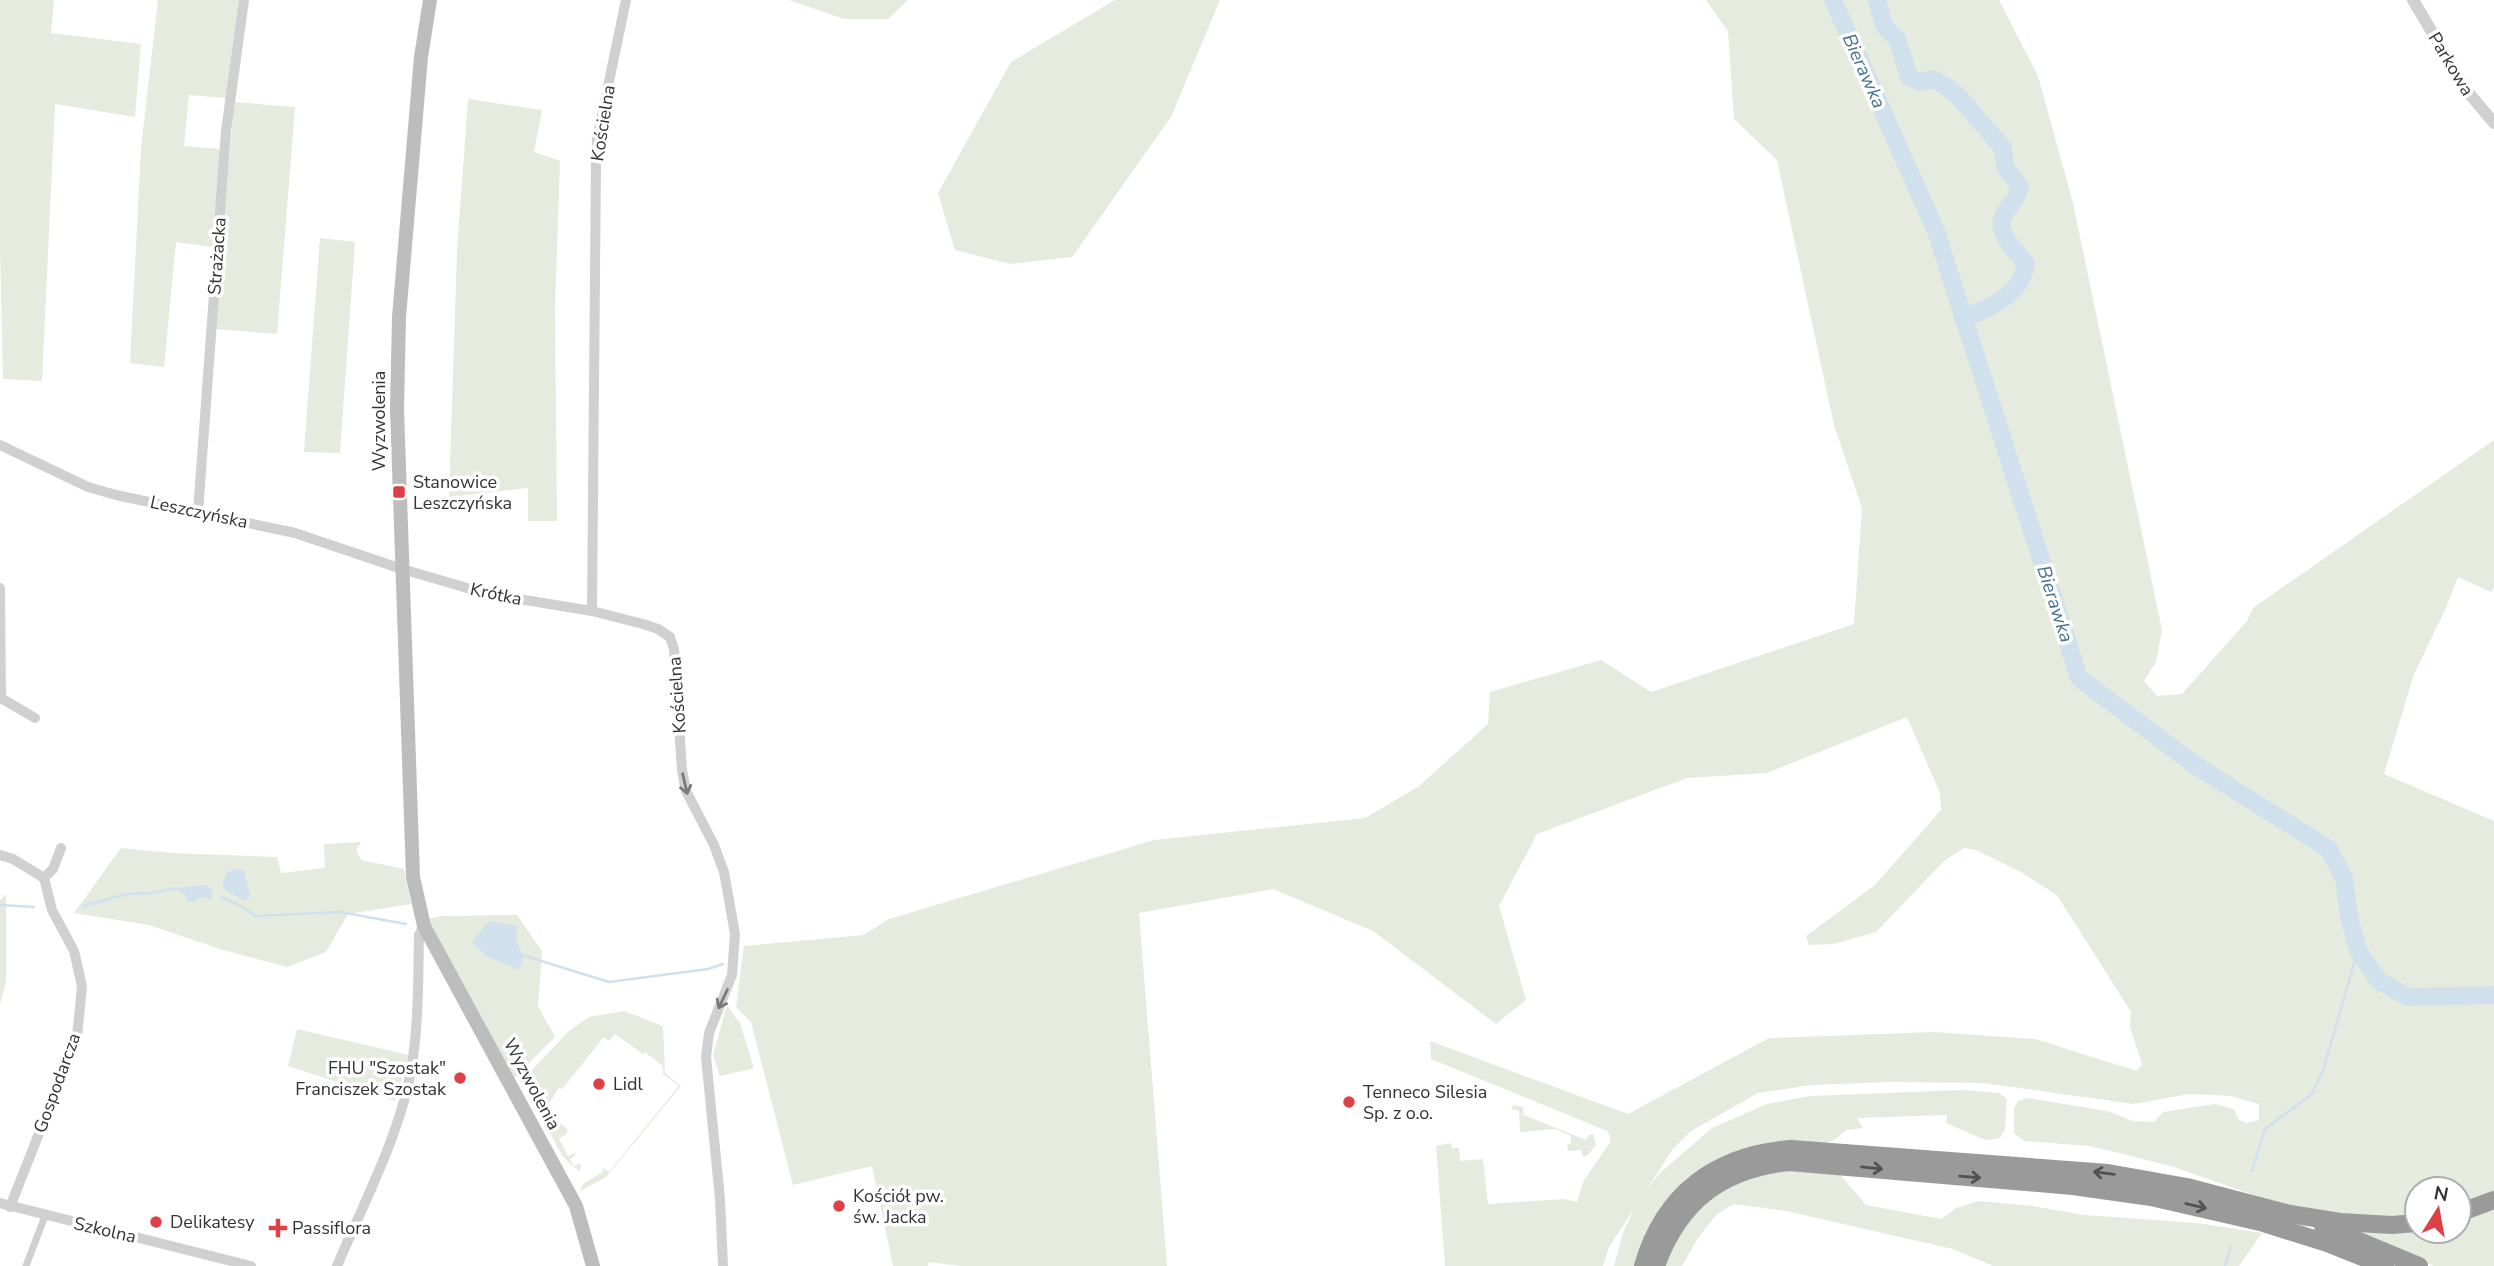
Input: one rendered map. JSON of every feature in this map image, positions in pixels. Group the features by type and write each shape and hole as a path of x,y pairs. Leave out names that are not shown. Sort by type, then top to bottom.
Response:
{"highway":[{"path":"1643,1266 1665,1215 1692,1186 1712,1171 1731,1162 1768,1151 1821,1150 2108,1173 2187,1187 2290,1214 2365,1225 2403,1224"},
{"path":"1656,1266 1672,1228 1696,1199 1711,1187 1750,1168 1789,1162 2073,1186 2125,1193 2207,1208 2327,1242 2385,1266"},
{"path":"2473,1208 2494,1200"},
{"path":"2290,1214 2419,1266"},
{"path":"2293,1233 2352,1266"}],"main road":[{"name":"Wyzwolenia","path":"430,0 421,57 399,317 397,409 413,877 424,926 576,1206 593,1266"}],"street":[{"name":"Strażacka","path":"198,512 226,131 244,0"},
{"name":"Kościelna","path":"626,0 597,139 593,611 658,629 670,637 674,649 682,769 686,791 714,845 724,872 735,934 732,975 709,1033 706,1057 723,1266"},
{"name":"Parkowa","path":"2413,0 2467,91 2494,123"},
{"name":"Leszczyńska","path":"0,445 88,487 295,533 402,569"},
{"name":"Krótka","path":"402,569 488,594 593,611"},
{"path":"0,588 1,698 35,718"},
{"path":"0,855 13,859 44,878 53,869 61,848"},
{"name":"Gospodarcza","path":"5,1205 77,1037 82,986 74,951 52,910 44,878"},
{"name":"Wyzwolenia","path":"337,1266 393,1134 411,1072 416,1028 419,935 424,926"},
{"name":"Szkolna","path":"5,1205 251,1266"},
{"path":"26,1266 46,1216"}],"shaded area":[{"path":"0,0 54,0 51,33 141,44 135,117 55,104 42,381 3,379"},
{"path":"158,0 239,0 226,98 189,95 184,146 221,149 213,247 176,242 164,367 130,363 141,148"},
{"path":"789,0 908,0 888,19 844,19"},
{"path":"1115,0 1220,0 1171,117 1072,257 1010,264 955,250 938,193 1011,62"},
{"path":"1706,0 1999,0 2038,76 2073,203 2162,630 2156,662 2144,681 2157,696 2182,694 2247,621 2253,608 2494,440 2494,588 2491,592 2458,577 2414,674 2384,774 2494,821 2494,1193 2473,1202 2473,1175 2403,1175 2403,1218 2311,1211 2259,1197 2174,1167 2089,1146 2024,1141 2014,1133 2014,1108 2018,1101 2027,1098 2107,1111 2133,1121 2154,1122 2163,1112 2215,1104 2234,1109 2238,1119 2246,1123 2259,1120 2259,1104 2231,1096 2189,1094 2134,1104 1983,1083 1812,1085 1758,1093 1691,1131 1672,1150 1646,1191 1660,1173 1712,1128 1767,1104 1810,1096 1963,1090 1999,1093 2007,1099 2005,1129 2000,1138 1985,1140 1946,1123 1947,1115 1857,1118 1863,1128 1847,1130 1822,1145 1768,1144 1636,1266 1614,1266 1623,1233 1634,1209 1609,1247 1603,1266 1445,1266 1436,1146 1451,1143 1452,1148 1459,1148 1460,1161 1483,1159 1488,1204 1564,1199 1577,1202 1583,1182 1610,1142 1610,1135 1607,1131 1431,1059 1430,1041 1628,1114 1769,1038 1934,1032 2035,1039 2137,1071 2142,1064 2130,1027 2131,1012 2057,895 2019,871 1976,850 1964,848 1944,861 1876,932 1833,944 1809,945 1806,936 1875,885 1941,810 1940,793 1907,717 1767,773 1687,778 1537,834 1499,906 1526,1000 1496,1024 1373,931 1273,889 1139,913 1167,1266 961,1266 929,1262 928,1266 893,1266 872,1166 793,1185 751,1022 736,1007 744,946 864,935 889,919 1154,840 1365,818 1418,787 1488,724 1490,692 1601,660 1651,692 1854,624 1862,508 1834,425 1777,160 1734,119 1728,31"},
{"path":"468,99 542,110 534,152 560,161 555,309 557,521 528,521 528,488 449,497 457,251"},
{"path":"234,102 295,107 277,334 215,329"},
{"path":"320,238 355,242 340,453 304,452"},
{"path":"361,842 356,850 361,860 404,869 411,904 348,914 326,952 287,967 220,949 149,925 74,913 121,848 171,853 277,857 281,873 325,868 324,844"},
{"path":"6,894 6,983 0,1004 0,900"},
{"path":"517,915 542,951 538,1006 555,1037 514,1078 428,919 441,916"},
{"path":"727,1005 740,1023 754,1068 720,1076 713,1055"},
{"path":"624,1011 663,1026 665,1073 681,1086 606,1177 580,1191 583,1184 603,1172 603,1168 609,1172 679,1086 663,1074 663,1066 645,1052 643,1054 615,1034 609,1041 604,1037 562,1089 559,1088 548,1105 556,1112 552,1117 568,1130 559,1139 568,1156 574,1153 576,1155 570,1159 574,1166 580,1163 579,1171 563,1157 537,1109 539,1092 530,1072 569,1031 589,1017"},
{"path":"297,1029 409,1055 395,1101 288,1066"},
{"path":"1513,1105 1523,1107 1524,1115 1586,1140 1593,1134 1596,1145 1586,1157 1581,1150 1568,1151 1567,1145 1571,1143 1571,1136 1555,1129 1520,1132 1519,1111 1511,1109"},
{"path":"1791,1166 1836,1170 1866,1205 1941,1219 1956,1208 1979,1201 2084,1215 2197,1223 2262,1233 2239,1266 1993,1266 1953,1249 1786,1211 1734,1204 1717,1214 1698,1238 1682,1266 1664,1266 1669,1251 1693,1211 1743,1178"},
{"path":"2494,1205 2494,1266 2434,1266 2340,1228 2403,1230 2403,1245 2473,1245 2473,1213"}],"water":[{"path":"235,869 244,871 250,896 245,901 224,889 223,882 227,872"},
{"path":"207,885 213,892 211,899 200,897 195,902 188,902 186,895 176,888"},
{"path":"489,921 517,926 516,939 523,957 519,970 485,955 472,942"}],"waterway":[{"name":"Bierawka","path":"1833,0 1936,231 2079,678 2195,765 2329,849 2344,878 2349,917 2358,950 2379,981 2408,997 2494,995"},
{"path":"1877,0 1884,26 1897,39 1909,77 1920,82 1933,79 1957,95 2003,148 2005,167 2020,187 2001,222 2008,242 2026,264 2023,275 2003,299 1963,319"},
{"path":"83,906 126,894 153,893 176,888"},
{"path":"222,897 256,916 340,912 406,924"},
{"path":"0,905 34,907"},
{"path":"2252,1171 2265,1129 2312,1094 2323,1070 2358,950"},
{"path":"522,955 609,982 708,969 723,964"},
{"path":"2225,1266 2231,1246"}],"place":[{"name":"Stanowice Leszczyńska","path":"399,492"},
{"name":"FHU \"Szostak\" Franciszek Szostak","path":"460,1078"},
{"name":"Lidl","path":"599,1084"},
{"name":"Tenneco Silesia Sp. z o.o.","path":"1349,1102"},
{"name":"Kościół pw. św. Jacka","path":"839,1206"},
{"name":"Delikatesy","path":"156,1222"},
{"name":"Passiflora","path":"278,1228"}]}
